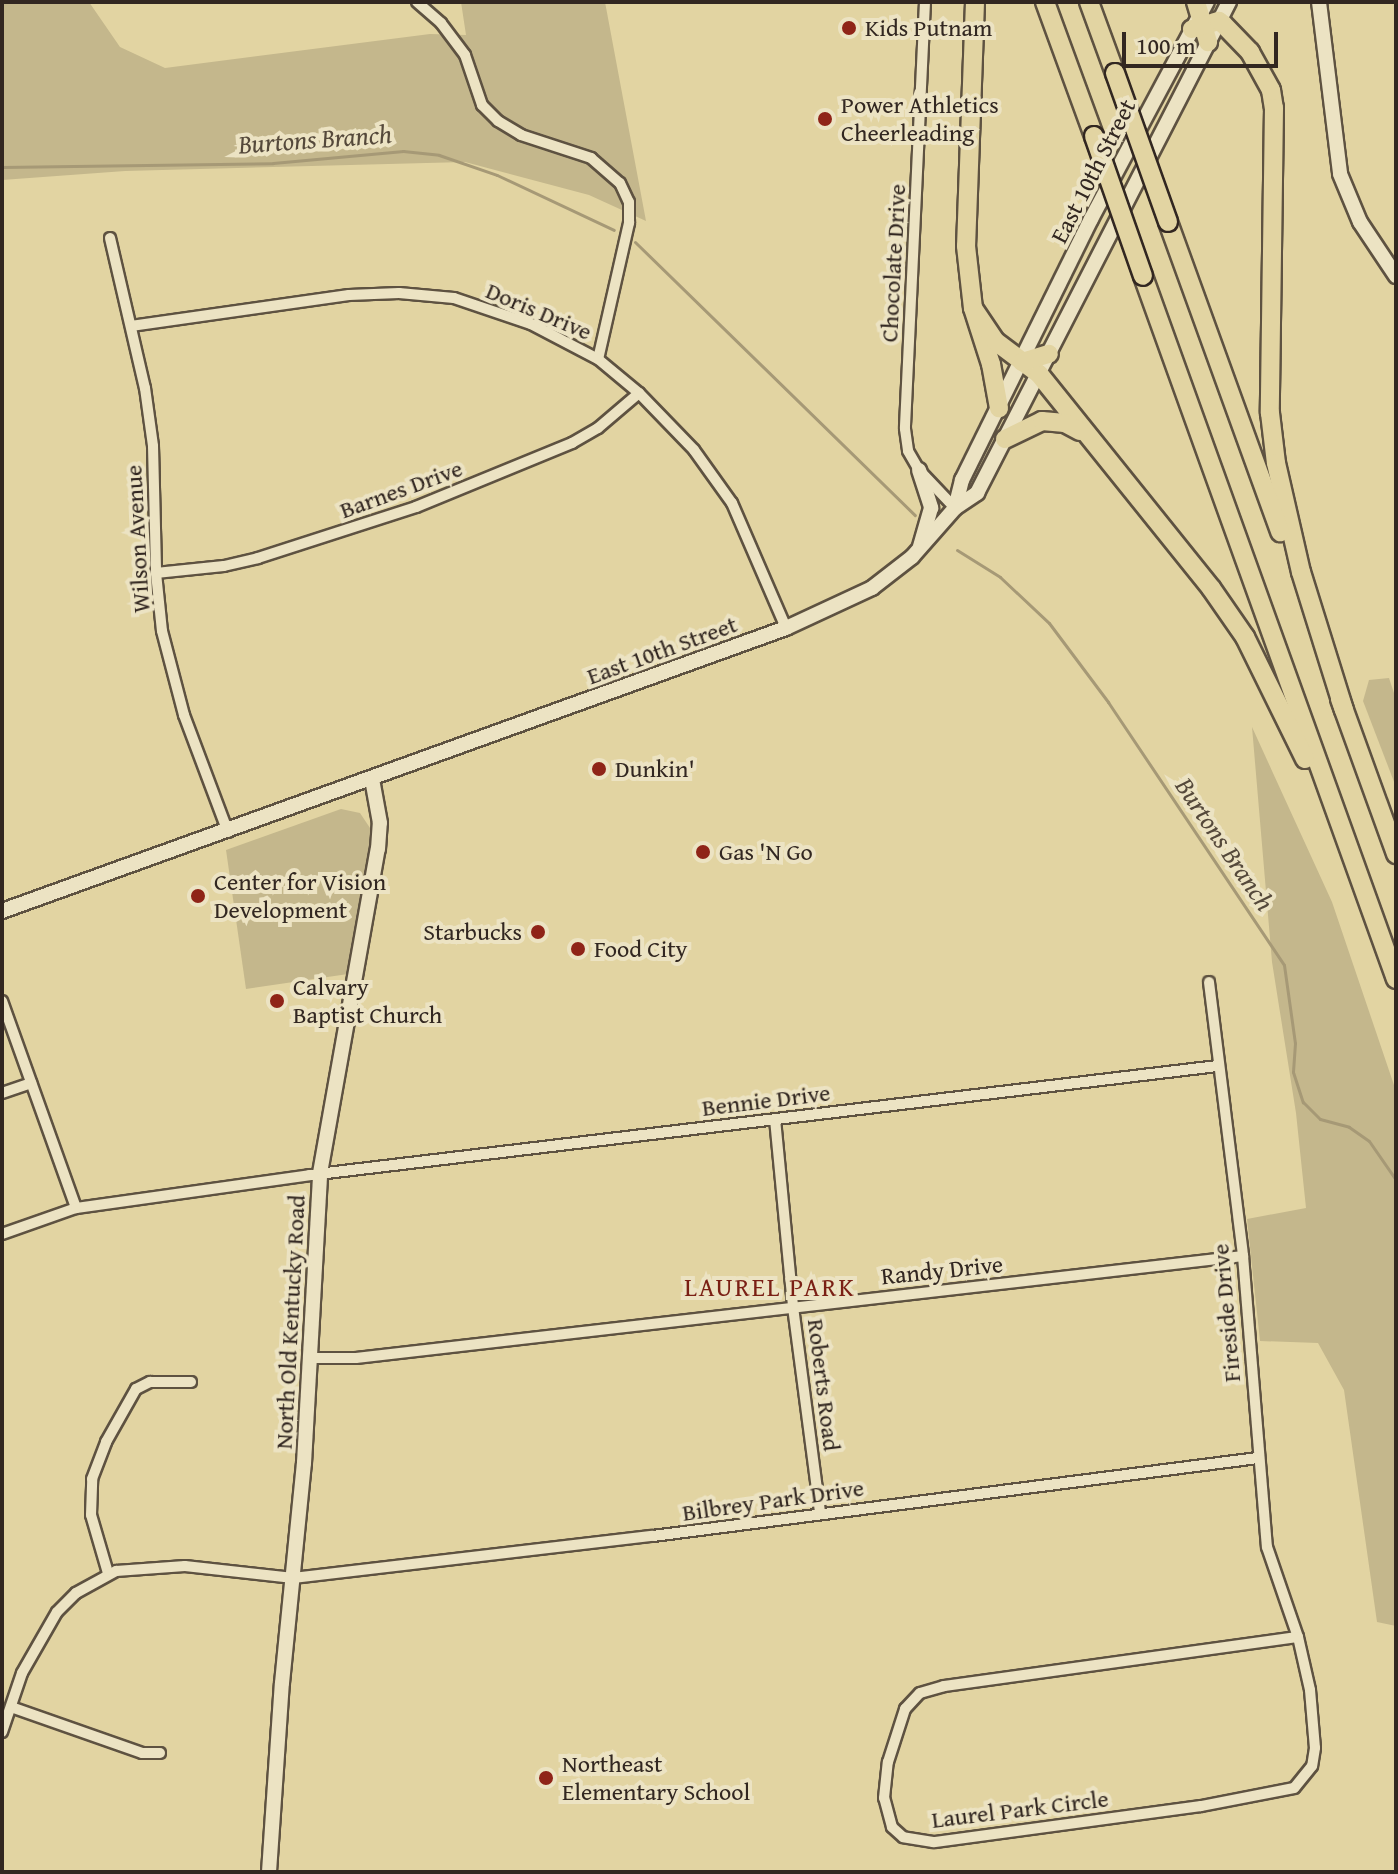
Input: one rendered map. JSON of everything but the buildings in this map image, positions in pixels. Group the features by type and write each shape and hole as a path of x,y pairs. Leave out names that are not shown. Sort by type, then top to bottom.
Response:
{"highway":[{"path":"975,2 966,246 973,308 991,364 999,408"},
{"path":"1045,2 1396,979"},
{"path":"1089,2 1396,854"},
{"path":"1204,19 1235,34 1260,67 1274,108 1270,373 1276,463 1301,572 1344,710"},
{"path":"973,308 995,341 1039,374 1211,588 1245,637 1351,853"},
{"path":"1022,362 1049,354"},
{"path":"1005,439 1042,421 1065,423 1087,435"}],"main road":[{"path":"1204,19 1229,2"},
{"path":"1319,2 1340,174 1360,222 1396,276"},
{"name":"East 10th Street","path":"2,911 228,832 786,628 872,588 912,557 955,508 977,493 1136,182 1204,19"},
{"name":"East 10th Street","path":"955,508 962,480 1091,219 1204,19"},
{"path":"912,557 922,542 931,508 919,470"},
{"name":"North Old Kentucky Road","path":"269,1872 312,1358 320,1173 378,849 380,823 372,779"}],"street":[{"path":"417,2 441,23 465,55 482,105 498,121 521,135 591,158 620,183 629,202 629,223 598,359"},
{"name":"Chocolate Drive","path":"925,2 905,429 908,451 919,470 955,508"},
{"name":"Wilson Avenue","path":"110,238 131,326 153,446 156,573 169,664 184,715 228,832"},
{"name":"Doris Drive","path":"131,326 349,295 399,293 454,298 495,310 598,359 639,393 694,450 732,503 786,628"},
{"name":"Barnes Drive","path":"156,573 224,566 258,558 416,507 572,443 598,428 639,393"},
{"name":"Fireside Drive","path":"1209,982 1217,1066 1243,1256 1267,1547 1298,1637"},
{"path":"2,1001 76,1208"},
{"name":"Bennie Drive","path":"2,1234 76,1208 320,1173 1217,1066"},
{"path":"2,1093 31,1083"},
{"name":"Roberts Road","path":"775,1119 793,1307 820,1513"},
{"name":"Randy Drive","path":"312,1358 356,1358 1243,1256"},
{"path":"2,1732 22,1673 57,1612 76,1593 108,1573 91,1515 92,1479 106,1442 136,1389 150,1382 191,1382"},
{"name":"Bilbrey Park Drive","path":"108,1573 172,1566 293,1578 1258,1458"},
{"name":"Laurel Park Circle","path":"1298,1637 1310,1690 1315,1748 1312,1766 1294,1788 1201,1806 933,1842 903,1837 892,1827 884,1798 888,1762 905,1709 920,1693 944,1686 1298,1637"},
{"path":"11,1707 142,1753 160,1753"}],"shaded area":[{"path":"2,2 89,2 120,47 165,68 430,34 466,35 461,2 605,2 646,221 589,195 465,162 125,171 2,180"},
{"path":"1389,678 1396,699 1396,787 1363,701 1369,680"},
{"path":"1252,727 1332,902 1396,1091 1396,1626 1377,1622 1344,1390 1318,1343 1260,1341 1247,1219 1306,1208 1296,1113 1272,962"},
{"path":"341,809 360,813 372,831 348,974 246,989 226,850"}],"waterway":[{"name":"Burtons Branch","path":"2,167 273,163 403,151 439,155 497,175 614,230"},
{"name":"Burtons Branch","path":"635,242 915,515"},
{"name":"Burtons Branch","path":"957,550 1000,577 1049,623 1108,702 1284,965 1295,1043 1293,1072 1303,1102 1320,1119 1349,1127 1369,1141 1396,1180"}],"place":[{"name":"Kids Putnam","path":"849,28"},
{"name":"Power Athletics Cheerleading","path":"825,119"},
{"name":"Dunkin'","path":"599,769"},
{"name":"Gas 'N Go","path":"703,852"},
{"name":"Center for Vision Development","path":"198,896"},
{"name":"Starbucks","path":"538,932"},
{"name":"Food City","path":"578,949"},
{"name":"Calvary Baptist Church","path":"277,1001"},
{"name":"Northeast Elementary School","path":"546,1778"}],"district":[{"name":"LAUREL PARK","path":"770,1287"}]}
